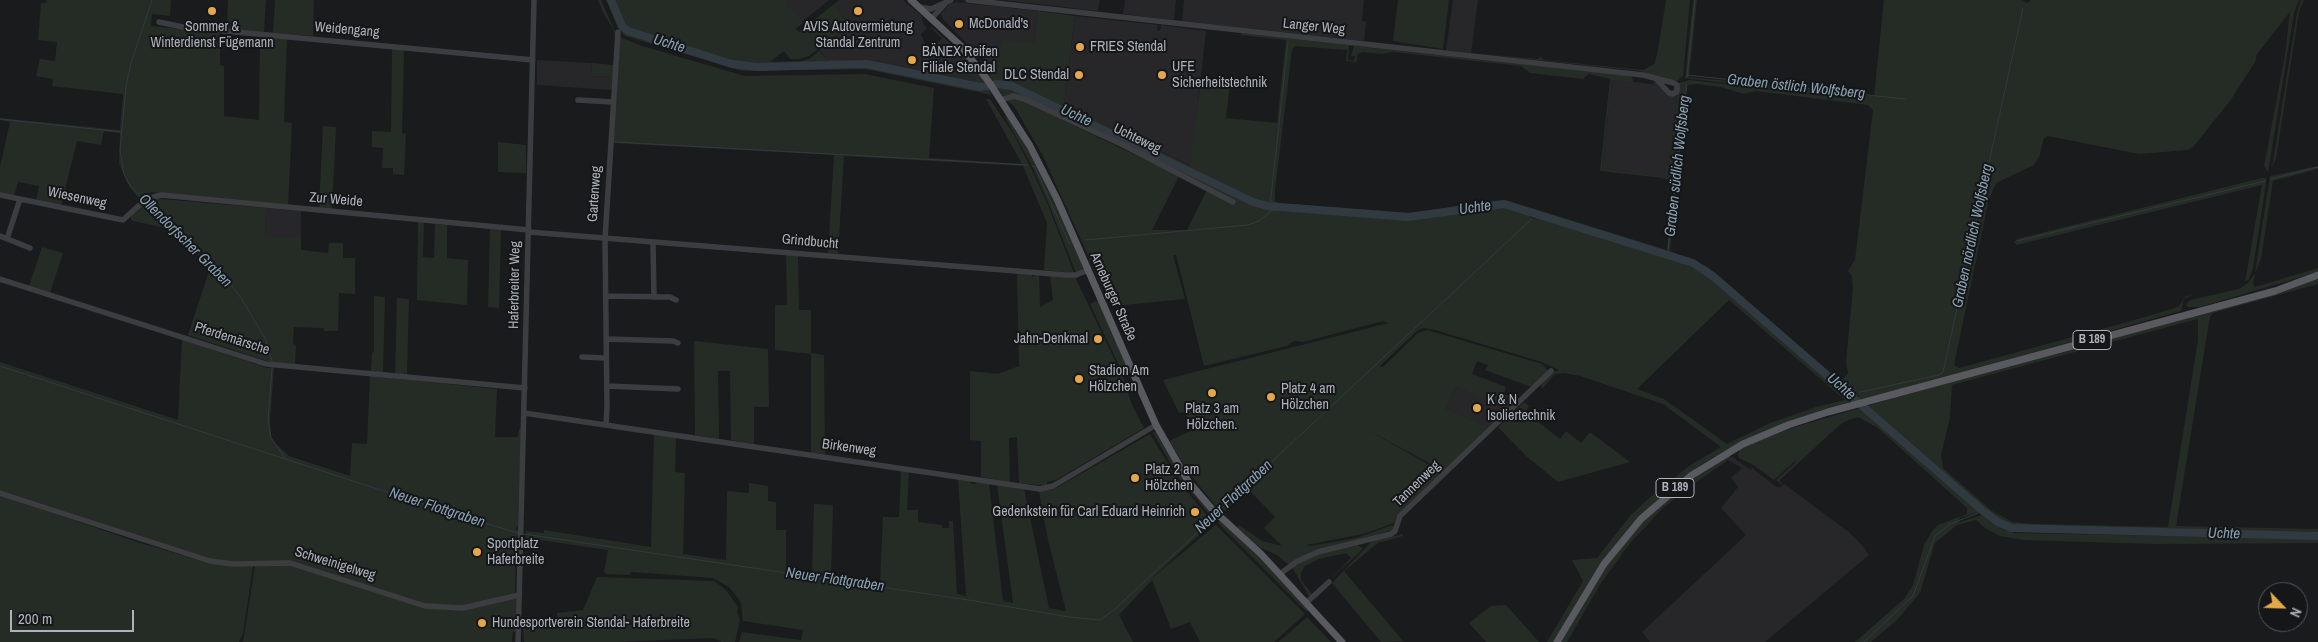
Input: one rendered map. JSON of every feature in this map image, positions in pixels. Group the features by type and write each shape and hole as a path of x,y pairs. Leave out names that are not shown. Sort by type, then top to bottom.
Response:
{"main road":[{"name":"Arneburger Straße","path":"911,0 961,46 996,92 1042,167 1156,426 1188,481 1212,510 1280,574 1342,642"},
{"name":"B 189","path":"1557,642 1589,587 1618,545 1648,512 1679,484 1718,458 1758,437 1805,419 2275,291 2318,275"}],"street":[{"name":"Haferbreiter Weg","path":"518,642 534,0"},
{"name":"Langer Weg","path":"968,0 1643,75 1657,80"},
{"path":"919,7 931,9 948,2"},
{"path":"932,18 948,2"},
{"name":"Weidengang","path":"159,22 193,28 533,60"},
{"name":"Gartenweg","path":"606,424 605,239 618,32"},
{"name":"Uchteweg","path":"1001,100 1005,96 1024,99 1123,145 1233,202"},
{"path":"578,100 613,102"},
{"name":"Wiesenweg","path":"0,195 123,220 144,200"},
{"name":"Zur Weide","path":"144,200 161,195 529,231"},
{"path":"7,239 20,199"},
{"name":"Grindbucht","path":"529,231 653,243 1066,275 1076,275 1088,270"},
{"path":"0,236 30,248"},
{"path":"653,243 654,297"},
{"name":"Pferdemärsche","path":"0,279 266,364 525,388"},
{"path":"606,296 670,297 676,300"},
{"path":"606,339 673,341 678,343"},
{"path":"582,357 606,358"},
{"name":"Tannenweg","path":"1280,574 1296,562 1318,552 1392,534 1397,527 1400,516 1551,371"},
{"path":"607,386 678,389"},
{"name":"Birkenweg","path":"524,413 1040,489 1053,486 1156,426"},
{"name":"Schweinigelweg","path":"0,493 210,561 232,564 290,563 425,606 463,608 520,595"},
{"path":"1306,603 1329,582"}],"shaded area":[{"path":"47,0 171,0 170,16 152,14 151,26 220,33 220,65 224,66 224,116 259,120 260,36 287,39 284,122 292,123 288,205 151,192 141,200 130,188 119,164 120,133 104,131 101,145 77,141 61,206 36,201 39,186 18,182 14,196 0,193 0,167 10,122 0,120 0,118 120,130 123,94 52,86 53,79 36,76 40,59 55,61 57,42 38,40 41,3 46,3"},
{"path":"228,0 266,0 264,32 227,29"},
{"path":"275,0 314,0 313,36 273,33"},
{"path":"598,0 601,0 616,34 613,83 613,77 591,76 592,63 614,65 615,37 613,28 604,15"},
{"path":"606,0 789,0 786,3 803,22 796,29 799,32 834,4 844,19 858,22 817,47 818,49 809,56 790,59 784,51 770,62 802,61 809,59 819,51 828,60 875,60 968,81 977,79 963,60 930,27 932,27 965,57 983,81 982,85 986,85 992,95 865,69 742,71 625,36 619,30"},
{"path":"789,0 829,0 802,22 786,3"},
{"path":"839,0 903,0 922,16 923,24 927,28 921,34 925,44 931,50 942,38 978,79 968,81 875,60 828,60 817,47 858,23 844,19 834,4"},
{"path":"1004,0 1100,0 1098,11"},
{"path":"1125,0 1176,0 1174,20 1123,14"},
{"path":"1184,0 1364,0 1362,21 1366,22 1364,41 1182,21"},
{"path":"1398,0 1449,0 1443,49 1393,41"},
{"path":"1453,0 1478,0 1471,53 1446,50"},
{"path":"1666,0 1690,0 1683,76 1677,81 1659,78 1640,71 1471,53 1539,59 1539,57 1543,58 1543,60 1643,70 1654,64 1657,55"},
{"path":"1693,0 1697,0 1689,77 1874,96 1884,0 2021,0 2027,3 2031,0 2299,0 2294,13 2268,172 2264,166 2285,55 2290,12 2257,54 2255,62 2230,101 2193,147 2188,150 2139,154 2048,136 2044,138 2039,157 2034,165 1998,182 1988,203 1954,365 1959,368 2172,309 2179,306 2186,296 2192,295 2184,299 2181,311 1867,399 1858,399 1859,392 1853,395 1846,390 1698,263 1504,202 1411,216 1362,212 1363,215 1417,219 1487,207 1506,206 1532,214 1530,217 1533,219 1539,217 1695,267 1711,276 1845,394 1850,401 1844,405 1773,428 1741,442 1702,464 1667,491 1631,526 1607,556 1554,642 1547,642 1583,581 1572,560 1597,558 1630,516 1648,499 1689,466 1721,447 1663,404 1580,376 1564,373 1555,374 1542,389 1541,385 1545,379 1551,373 1559,370 1542,362 1423,328 1418,330 1380,366 1383,367 1418,333 1427,330 1542,364 1549,372 1534,388 1485,370 1488,365 1477,361 1472,374 1506,387 1504,394 1520,400 1510,410 1455,386 1446,409 1491,428 1446,472 1366,429 1440,471 1440,477 1398,516 1394,523 1363,534 1306,545 1311,546 1356,538 1394,526 1392,530 1322,550 1289,565 1277,555 1259,547 1237,527 1239,525 1262,541 1282,546 1264,528 1275,517 1248,489 1222,514 1189,473 1169,441 1195,429 1183,412 1179,413 1163,380 1389,323 1383,321 1303,342 1294,341 1287,346 1204,366 1176,255 1173,255 1185,299 1114,306 1109,297 1107,297 1043,156 1014,106 1005,99 1014,97 1179,176 1152,230 1187,230 1207,190 1234,205 1237,203 1158,161 1026,98 1014,94 1003,96 990,76 991,67 997,75 1002,40 1034,43 1038,11 1075,16 1064,104 1097,117 1097,120 1190,166 1201,80 1230,83 1226,118 1277,123 1286,40 1240,35 1242,33 1349,45 1348,60 1354,61 1355,56 1351,56 1354,46 1632,76 1633,82 1612,80 1602,169 1668,177 1677,97 1667,95 1658,85 1653,84 1654,82 1658,84 1666,93 1670,95 1677,92 1679,83 1690,80 1878,102 1685,78","holes":["1295,46 1347,50 1346,61 1356,62 1358,54 1362,52 1383,54 1393,52 1521,66 1530,73 1583,79 1589,74 1610,79 1600,171 1663,178 1674,183 1667,250 1506,200 1486,201 1413,213 1278,203 1275,201 1275,190 1292,50","1696,84 1721,87 1744,94 1756,91 1868,105 1873,110 1855,260 1848,271 1852,276 1853,288 1846,362 1848,373 1843,379 1838,379 1708,267 1670,251 1687,85","1729,300 1845,400 1816,407 1770,423 1727,444 1664,399 1637,389"]},
{"path":"2301,0 2304,0 2299,11 2276,158 2272,168 2297,13"},
{"path":"956,2 1038,11 1034,43 997,76 973,46 972,49 943,19 941,14 949,4"},
{"path":"1075,16 1158,25 1157,30 1160,31 1161,25 1206,31 1191,166 1064,104"},
{"path":"620,37 642,46 745,76 865,74 934,88 929,158 1022,164 986,99 990,99 1014,135 1029,164 1048,205 1074,273 1044,270 1047,223 1023,166 844,156 838,254 828,253 834,155 613,143"},
{"path":"392,49 404,50 402,133 406,134 404,175 393,174 393,168 382,168 383,148 372,147 372,131 391,132"},
{"path":"537,60 592,63 591,76 613,77 612,90 537,85"},
{"path":"1612,79 1658,85 1677,97 1668,177 1602,170"},
{"path":"1003,108 1045,178 1084,266 1083,270 1076,273 1031,164 1007,121"},
{"path":"323,126 336,127 332,209 319,208"},
{"path":"498,142 526,145 526,173 498,172"},
{"path":"2318,166 2318,169 2273,181 2261,259 2255,273 2270,176"},
{"path":"2266,178 2266,183 2253,268 2249,279 2245,282 2262,185 2017,245 2014,242 2017,239"},
{"path":"150,198 266,208 265,237 301,237 301,250 328,253 329,243 343,243 343,258 355,258 355,294 339,293 338,331 324,331 324,328 294,327 293,344 296,345 295,364 270,362 188,335 210,268 175,230 131,219 131,216"},
{"path":"266,208 301,211 301,237 265,237"},
{"path":"418,222 424,222 423,257 434,258 435,224 447,225 447,258 468,260 467,305 417,300"},
{"path":"490,229 501,230 499,308 488,307"},
{"path":"42,247 63,253 50,293 29,286"},
{"path":"786,255 798,256 799,310 811,310 811,353 824,355 825,454 811,453 811,354 775,350 775,305 787,305"},
{"path":"2318,268 2318,272 2200,307 2188,307 2186,305 2190,300 2239,289 2248,283 2255,273 2253,285 2255,287"},
{"name":"Stadion Am Hölzchen","path":"1017,273 1032,274 1032,277 1039,274 1040,307 1053,300 1050,275 1075,277 1123,377 1132,405 1144,428 1056,480 1047,482 1047,486 1019,483 1017,437 1009,438 1010,482 981,477 981,441 970,440 970,371 998,374 1019,366"},
{"path":"2318,277 2318,284 2213,313 2210,316 2176,526 2318,529 2318,534 2014,526 1998,519 1989,512 1866,406","holes":["2198,319 2198,340 2168,527 2013,522 1992,511 1943,468 1941,455 1950,418 1952,385"]},
{"path":"374,296 385,297 383,373 371,371 372,353 374,352"},
{"path":"397,298 409,299 407,375 395,374"},
{"path":"1096,301 1099,302 1125,361 1126,366 1122,372 1090,304"},
{"path":"182,339 267,368 274,367 270,421 271,436 276,444 289,456 350,476 352,443 367,444 370,376 497,389 495,437 518,437 519,429 521,429 518,526 516,527 516,530 519,530 518,536 516,536 515,593 460,607 428,606 293,562 228,562 208,558 0,490 0,362 178,420"},
{"path":"694,341 768,349 769,407 754,407 754,444 731,440 730,371 718,371 719,439 695,435"},
{"name":"K & N Isoliertechnik","path":"1455,386 1507,407 1502,417 1490,428 1446,409"},
{"path":"1524,402 1529,406 1526,412 1560,439 1566,431 1581,443 1590,432 1630,462 1558,482 1526,456 1498,427"},
{"path":"1860,408 1979,512 1959,518 1960,522 1982,515 2002,529 2014,533 2318,539 2318,543 2153,544 2024,540 2000,536 1985,528 1976,520 1957,525 1935,543 1920,593 1897,620 1871,642 1855,642 1905,598 1913,585 1924,545 1932,531 1938,525 1967,514 1967,508 1878,428 1858,417 1844,422 1834,430 1780,480 1782,485 1776,480 1796,460 1774,480 1755,466 1739,458 1738,454 1740,449 1771,434"},
{"path":"1152,431 1156,433 1181,474 1212,513 1209,514 1178,477"},
{"path":"654,434 676,437 675,472 685,473 683,554 726,560 727,491 749,493 749,483 768,486 768,501 776,502 776,530 786,530 786,569 812,573 814,504 833,505 831,576 880,583 883,517 899,517 901,471 909,472 907,510 918,510 918,522 942,525 942,528 949,528 949,521 953,521 957,594 966,596 958,479 970,481 972,484 977,482 989,484 1003,601 1013,603 997,485 1024,489 1049,608 1066,611 1048,540 1039,491 1058,487 1150,434 1179,482 1213,522 1151,579 1216,525 1305,614 1274,642 1200,642 1190,622 1171,629 1152,580 1119,615 1133,642 739,642 742,632 801,640 803,630 743,621 741,604 738,598 729,587 713,578 631,572 629,575 606,574 604,572 608,550 526,538 526,531 544,533 544,530 651,547"},
{"path":"1728,456 1732,457 1663,508 1631,542 1601,583 1567,642 1560,642 1606,565 1641,522 1687,481"},
{"path":"1732,457 1751,470 1752,468 1775,486 1780,488 1784,484 1849,532 1869,555 1765,642 1650,642 1642,632 1746,535 1721,508 1738,487 1731,478 1742,468 1728,460"},
{"path":"0,495 137,542 202,561 253,566 243,634 239,642 0,642"},
{"path":"1220,521 1258,554 1308,610 1307,612 1218,523"},
{"path":"1403,534 1403,536 1378,543 1344,571 1403,641 1381,642 1332,583 1372,541"},
{"path":"1358,545 1363,548 1360,552 1328,581 1351,558 1346,553 1319,559 1305,566 1301,573 1301,580 1312,594 1310,598 1292,567 1316,555"},
{"path":"285,563 364,588 448,610 516,598 516,631 513,632 512,642 243,642 255,566"},
{"path":"597,577 714,581 726,590 738,607 737,611 740,620 735,642 722,642 713,638 617,642 524,642 523,626 557,622 557,613 583,610"},
{"path":"1506,605 1539,642 1486,642 1469,623 1491,606"},
{"path":"1307,617 1331,642 1278,642 1296,627"}],"waterway":[{"name":"Ollendorfscher Graben","path":"143,200 129,184 124,174 120,150 126,87 131,63 152,0"},
{"name":"Uchte","path":"611,0 622,26 628,31 732,64 758,67 866,64 980,87 998,84 1012,86 1253,202 1267,206 1408,217 1504,204 1693,263 1714,277 1983,511 1998,522 2011,528 2318,536"},
{"name":"Graben südlich Wolfsberg","path":"1687,77 1695,0"},
{"name":"Graben nördlich Wolfsberg","path":"1853,398 1860,392 1939,375 1943,372 2023,8"},
{"path":"1270,206 1288,42"},
{"name":"Graben östlich Wolfsberg","path":"1687,75 1905,99"},
{"name":"Graben südlich Wolfsberg","path":"1668,249 1687,84"},
{"path":"0,119 121,132"},
{"path":"615,142 1028,165"},
{"path":"1032,166 1035,167 1069,243 1071,243"},
{"path":"2271,179 2318,167"},
{"path":"2017,241 2265,181"},
{"name":"Ollendorfscher Graben","path":"145,202 175,227 227,279 241,298 266,340 272,361"},
{"path":"1085,240 1248,225 1259,221 1276,207"},
{"name":"Neuer Flottgraben","path":"1218,512 1537,214"},
{"name":"Neuer Flottgraben","path":"0,366 518,533"},
{"name":"Ollendorfscher Graben","path":"272,369 268,420 271,438 285,458"},
{"path":"1864,642 1913,596 1935,536 1950,524 1983,511"},
{"name":"Neuer Flottgraben","path":"524,534 975,601 1069,617 1100,620 1115,609 1216,515"}],"place":[{"name":"Sommer & Winterdienst Fügemann","path":"212,11"},
{"name":"AVIS Autovermietung Standal Zentrum","path":"858,11"},
{"name":"McDonald's","path":"959,24"},
{"name":"FRIES Stendal","path":"1080,47"},
{"name":"BÄNEX Reifen Filiale Stendal","path":"912,60"},
{"name":"DLC Stendal","path":"1079,75"},
{"name":"UFE Sicherheitstechnik","path":"1162,75"},
{"name":"Jahn-Denkmal","path":"1098,339"},
{"name":"Stadion Am Hölzchen","path":"1079,379"},
{"name":"Platz 3 am Hölzchen.","path":"1212,393"},
{"name":"Platz 4 am Hölzchen","path":"1271,397"},
{"name":"K & N Isoliertechnik","path":"1477,408"},
{"name":"Platz 2 am Hölzchen","path":"1135,478"},
{"name":"Gedenkstein für Carl Eduard Heinrich","path":"1195,512"},
{"name":"Sportplatz Haferbreite","path":"477,552"},
{"name":"Hundesportverein Stendal- Haferbreite","path":"482,623"}]}
